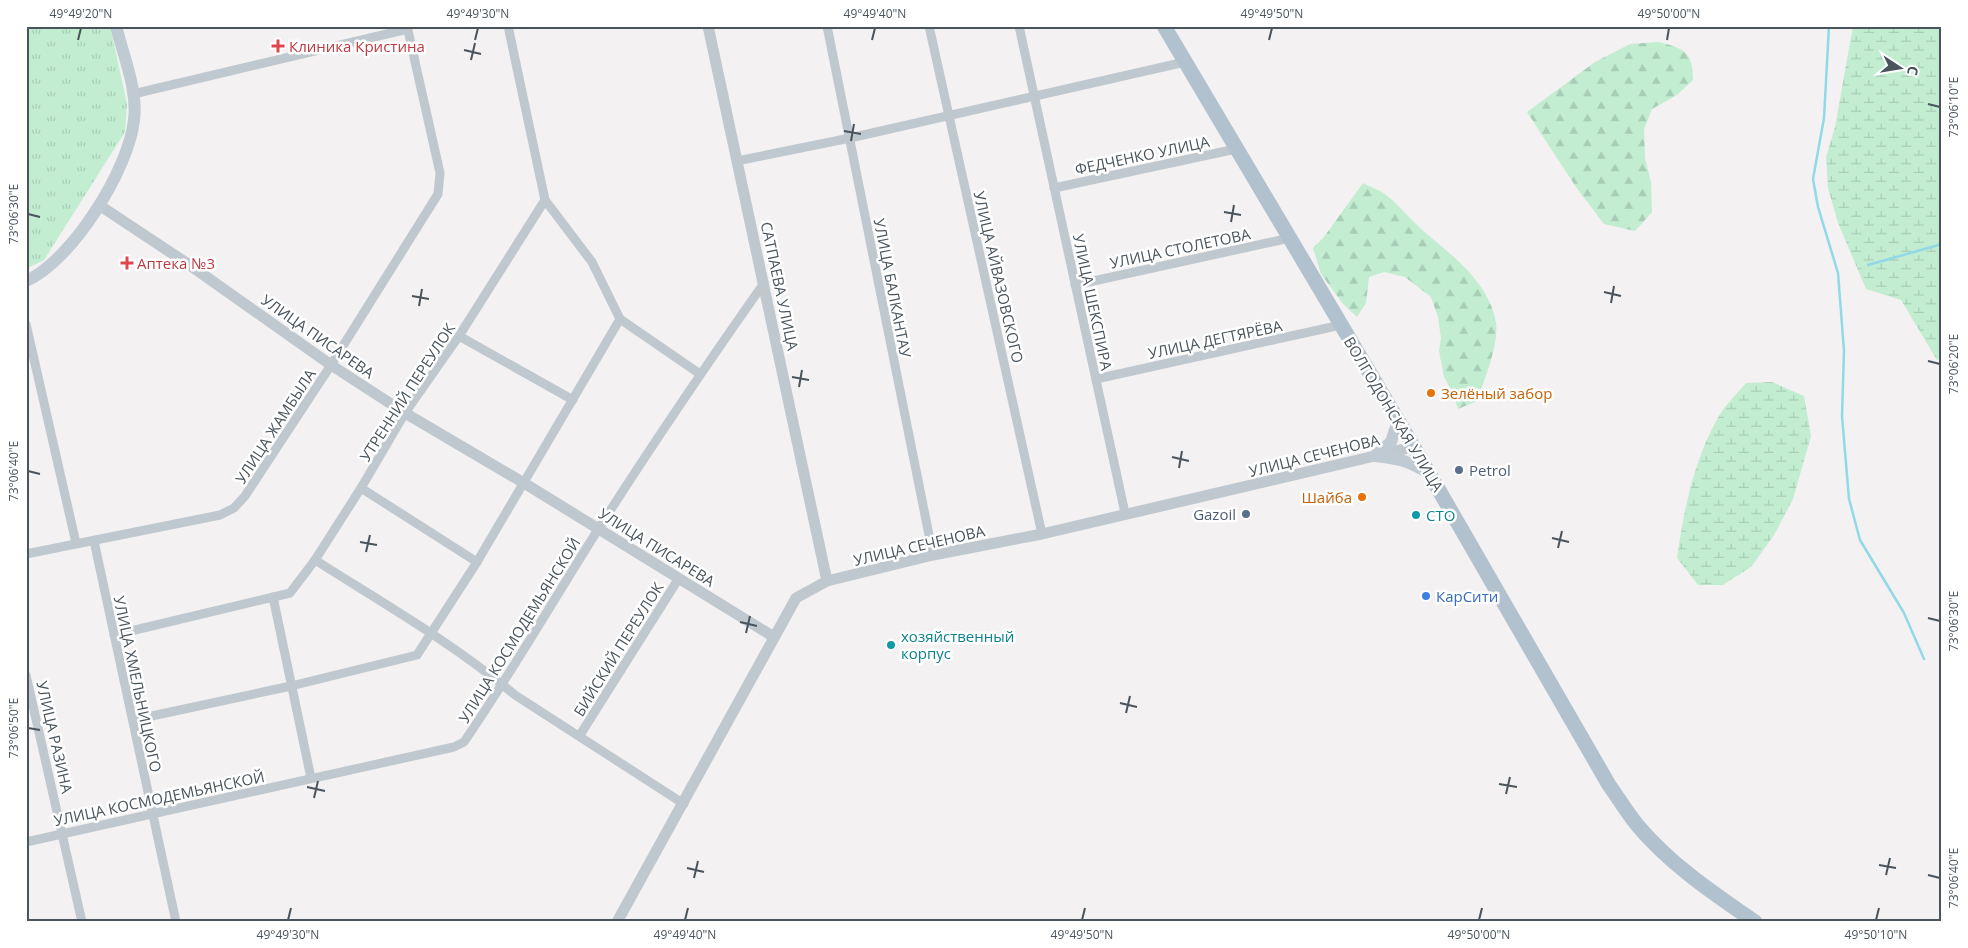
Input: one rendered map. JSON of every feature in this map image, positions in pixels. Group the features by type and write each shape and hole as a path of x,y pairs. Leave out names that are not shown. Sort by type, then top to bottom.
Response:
{"main road":[{"path":"26,282 50,268 60,258 99,205 129,148 135,119 133,94 116,26"},
{"name":"ВОЛГОДОНСКАЯ УЛИЦА","path":"1164,26 1429,473 1609,785 1637,825 1672,861 1711,892 1755,922"},
{"path":"1375,456 1391,442 1398,421"},
{"path":"1375,456 1400,458 1411,462 1429,473"}],"street":[{"path":"508,26 545,200 592,262 620,319 700,374"},
{"name":"САТПАЕВА УЛИЦА","path":"708,26 827,581"},
{"name":"УЛИЦА БАЛКАНТАУ","path":"827,26 933,555"},
{"name":"УЛИЦА АЙВАЗОВСКОГО","path":"929,26 1042,534"},
{"name":"УЛИЦА ШЕКСПИРА","path":"1019,26 1125,513"},
{"path":"133,94 407,27"},
{"name":"УЛИЦА ЖАМБЫЛА","path":"26,554 220,515 234,508 245,496 331,365 438,194 440,173 407,27"},
{"path":"737,161 850,138 1185,62"},
{"name":"ФЕДЧЕНКО УЛИЦА","path":"1054,188 1236,149"},
{"name":"УТРЕННИЙ ПЕРЕУЛОК","path":"114,635 290,593 315,560 405,414 459,336 545,200"},
{"name":"УЛИЦА ПИСАРЕВА","path":"99,205 191,266 331,365 405,414 524,483 774,636"},
{"name":"УЛИЦА СТОЛЕТОВА","path":"1075,285 1290,238"},
{"name":"УЛИЦА КОСМОДЕМЬЯНСКОЙ","path":"26,842 454,747 464,742 504,685 599,529 700,374 764,283"},
{"path":"133,720 291,686 417,655 477,562 620,319"},
{"path":"26,324 76,543"},
{"name":"УЛИЦА ДЕГТЯРЁВА","path":"1096,379 1341,325"},
{"path":"459,336 573,400"},
{"name":"УЛИЦА СЕЧЕНОВА","path":"617,922 684,804 796,598 827,581 933,555 1042,534 1412,447"},
{"path":"361,488 477,562"},
{"name":"УЛИЦА ХМЕЛЬНИЦКОГО","path":"94,540 151,813 176,922"},
{"path":"315,560 432,634 492,674 504,685 684,804"},
{"name":"БИЙСКИЙ ПЕРЕУЛОК","path":"580,735 679,578"},
{"path":"274,597 291,686 312,778"},
{"name":"УЛИЦА РАЗИНА","path":"26,675 82,922"}],"green space":[{"path":"26,26 110,26 127,104 125,132 44,260 26,269"},
{"path":"1853,26 1942,26 1942,357 1937,360 1901,300 1866,289 1838,223 1828,188 1826,157 1835,127"},
{"path":"1658,42 1680,49 1689,57 1693,71 1693,80 1677,95 1652,109 1644,129 1645,158 1651,182 1652,212 1635,231 1604,224 1576,187 1527,112 1595,62 1630,44"},
{"path":"1363,183 1384,193 1395,202 1419,227 1466,269 1485,294 1492,308 1496,332 1490,362 1477,401 1458,409 1453,393 1444,377 1439,351 1441,338 1438,317 1431,297 1405,277 1384,272 1369,277 1366,303 1357,317 1343,304 1321,274 1313,248 1324,237"},
{"path":"1772,382 1804,396 1811,436 1793,499 1774,535 1751,567 1723,585 1698,585 1677,558 1691,485 1703,449 1710,432 1722,412 1746,383"}],"waterway":[{"path":"1829,26 1824,118 1813,179 1818,207 1838,273 1844,351 1842,416 1849,499 1860,540 1904,613 1924,659"},
{"path":"1868,265 1942,244"}],"place":[{"name":"Клиника Кристина","path":"278,46"},
{"name":"Аптека №3","path":"127,263"},
{"name":"Зелёный забор","path":"1431,393"},
{"name":"Petrol","path":"1459,470"},
{"name":"Шайба","path":"1362,497"},
{"name":"Gazoil","path":"1246,514"},
{"name":"СТО","path":"1416,515"},
{"name":"КарСити","path":"1426,596"},
{"name":"хозяйственный корпус","path":"891,645"}]}
